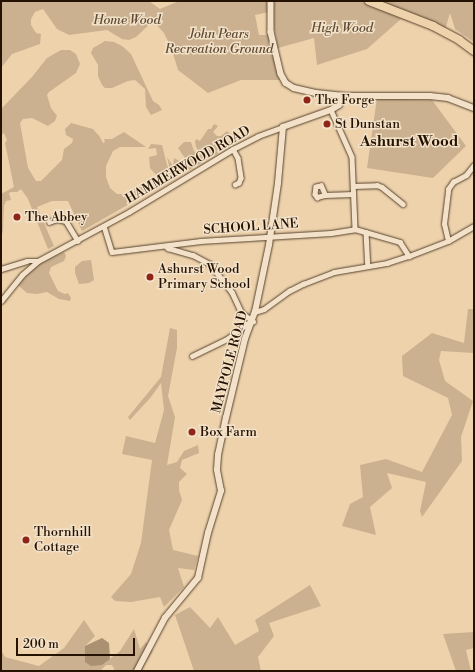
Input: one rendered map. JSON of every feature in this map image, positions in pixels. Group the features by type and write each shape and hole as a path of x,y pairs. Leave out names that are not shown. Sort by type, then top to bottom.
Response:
{"highway":[{"path":"369,1 433,26 459,40 474,51"}],"street":[{"path":"271,1 271,32 284,79 298,90 344,96 430,96 448,98 474,108"},
{"name":"HAMMERWOOD ROAD","path":"1,301 22,275 38,261 104,226 233,149 258,136 331,110 339,105 344,96"},
{"path":"331,110 352,157 355,229"},
{"name":"MAYPOLE ROAD","path":"137,671 168,613 198,578 203,553 221,491 218,459 224,426 245,339 255,312 270,236 278,183 283,127"},
{"path":"233,149 238,158 241,178 239,183 235,185"},
{"path":"448,241 444,224 448,189 453,182 466,175 474,165"},
{"path":"353,186 377,185 382,187 403,204"},
{"path":"325,195 353,194"},
{"path":"49,222 60,219 66,221 78,240"},
{"path":"65,229 70,226"},
{"name":"SCHOOL LANE","path":"104,226 112,252 270,236 331,233 355,229 400,242 409,256"},
{"path":"255,312 264,309 289,291 336,271 388,263 448,241 474,226"},
{"path":"366,232 368,266"},
{"path":"166,246 168,248 193,255 210,264 232,292 242,313 252,321 227,339 192,356"},
{"path":"1,269 27,261 38,261"}],"green space":[{"path":"1,1 149,1 160,9 179,1 267,1 269,12 255,15 259,35 270,35 277,64 275,67 280,80 241,80 208,93 178,70 171,47 164,33 153,21 136,37 129,40 122,39 107,30 69,35 57,29 43,9 35,12 31,19 31,25 36,33 41,34 40,44 12,54 1,68"},
{"name":"High Wood","path":"274,1 474,1 474,42 455,29 450,13 445,30 401,19 367,49 317,65 314,38 278,48 273,21"},
{"path":"105,41 114,42 122,46 131,54 153,101 159,105 162,110 151,115 146,107 145,89 135,80 128,81 112,88 105,88 102,85 98,76 98,65 91,53 93,48"},
{"path":"61,50 70,50 76,54 80,64 76,73 47,95 51,108 57,116 55,121 48,126 32,118 23,119 20,123 28,168 36,181 41,181 62,160 64,149 72,143 73,139 66,135 65,129 71,123 93,129 103,143 105,142 104,139 112,139 124,132 146,147 120,147 113,151 106,166 106,177 110,188 117,194 122,194 141,186 145,188 168,179 166,174 161,177 157,176 150,168 149,157 157,155 156,148 148,149 151,144 162,145 167,165 170,170 167,157 173,166 174,158 183,163 187,161 178,148 184,142 191,142 194,151 199,156 201,154 196,147 196,139 200,141 208,129 211,129 214,124 218,126 213,132 217,136 221,136 227,131 229,133 229,136 225,139 225,144 236,138 241,140 82,231 68,201 52,201 37,207 54,246 48,249 28,199 21,189 17,192 11,192 9,193 11,200 6,201 4,206 1,240 1,194 14,187 5,143 7,140 4,133 1,136 1,109 32,77 47,58"},
{"path":"377,98 432,100 466,146 433,178 367,168"},
{"path":"64,252 66,256 64,261 51,267 49,273 58,291 65,294 68,293 71,298 70,301 59,299 47,292 37,294 27,293 18,285 38,264"},
{"path":"91,260 94,280 89,283 79,284 75,273 75,267 82,261"},
{"path":"468,309 474,309 474,353 441,351 439,360 445,381 473,401 461,437 462,461 422,517 420,511 426,482 387,473 392,488 370,507 376,535 342,526 350,504 363,497 360,465 386,459 422,472 452,415 448,398 403,376 402,356 432,333 464,343"},
{"path":"170,328 177,330 177,348 168,396 175,417 167,465 177,462 184,451 198,445 199,453 182,460 180,468 187,474 179,482 179,490 182,500 169,530 173,550 198,556 194,570 178,568 184,587 164,607 160,597 131,602 115,601 111,597 131,574 141,543 152,460 122,454 126,436 155,443 164,410 161,383 151,397 130,420 128,417 161,377"},
{"path":"310,585 321,606 269,623 274,636 258,657 261,671 194,671 175,615 190,607 210,628 218,617 235,645 259,631 255,620"},
{"path":"84,620 95,636 85,646 102,665 120,651 134,629 140,649 146,642 153,651 145,663 142,671 115,671 112,665 106,665 100,671 1,671 1,650 5,657 39,666 64,648"},
{"path":"474,632 474,648 466,650 471,671 456,671 443,634"}],"shaded area":[{"path":"102,638 109,643 110,659 102,665 91,666 85,662 85,646"}],"place":[{"name":"The Forge","path":"307,100"},
{"name":"St Dunstan","path":"327,124"},
{"name":"The Abbey","path":"17,217"},
{"name":"Ashurst Wood Primary School","path":"150,277"},
{"name":"Box Farm","path":"192,432"},
{"name":"Thornhill Cottage","path":"26,540"}],"district":[{"name":"Ashurst Wood","path":"409,142"}],"park label":[{"name":"Home Wood","path":"127,20"},
{"name":"John Pears Recreation Ground","path":"219,42"}]}
